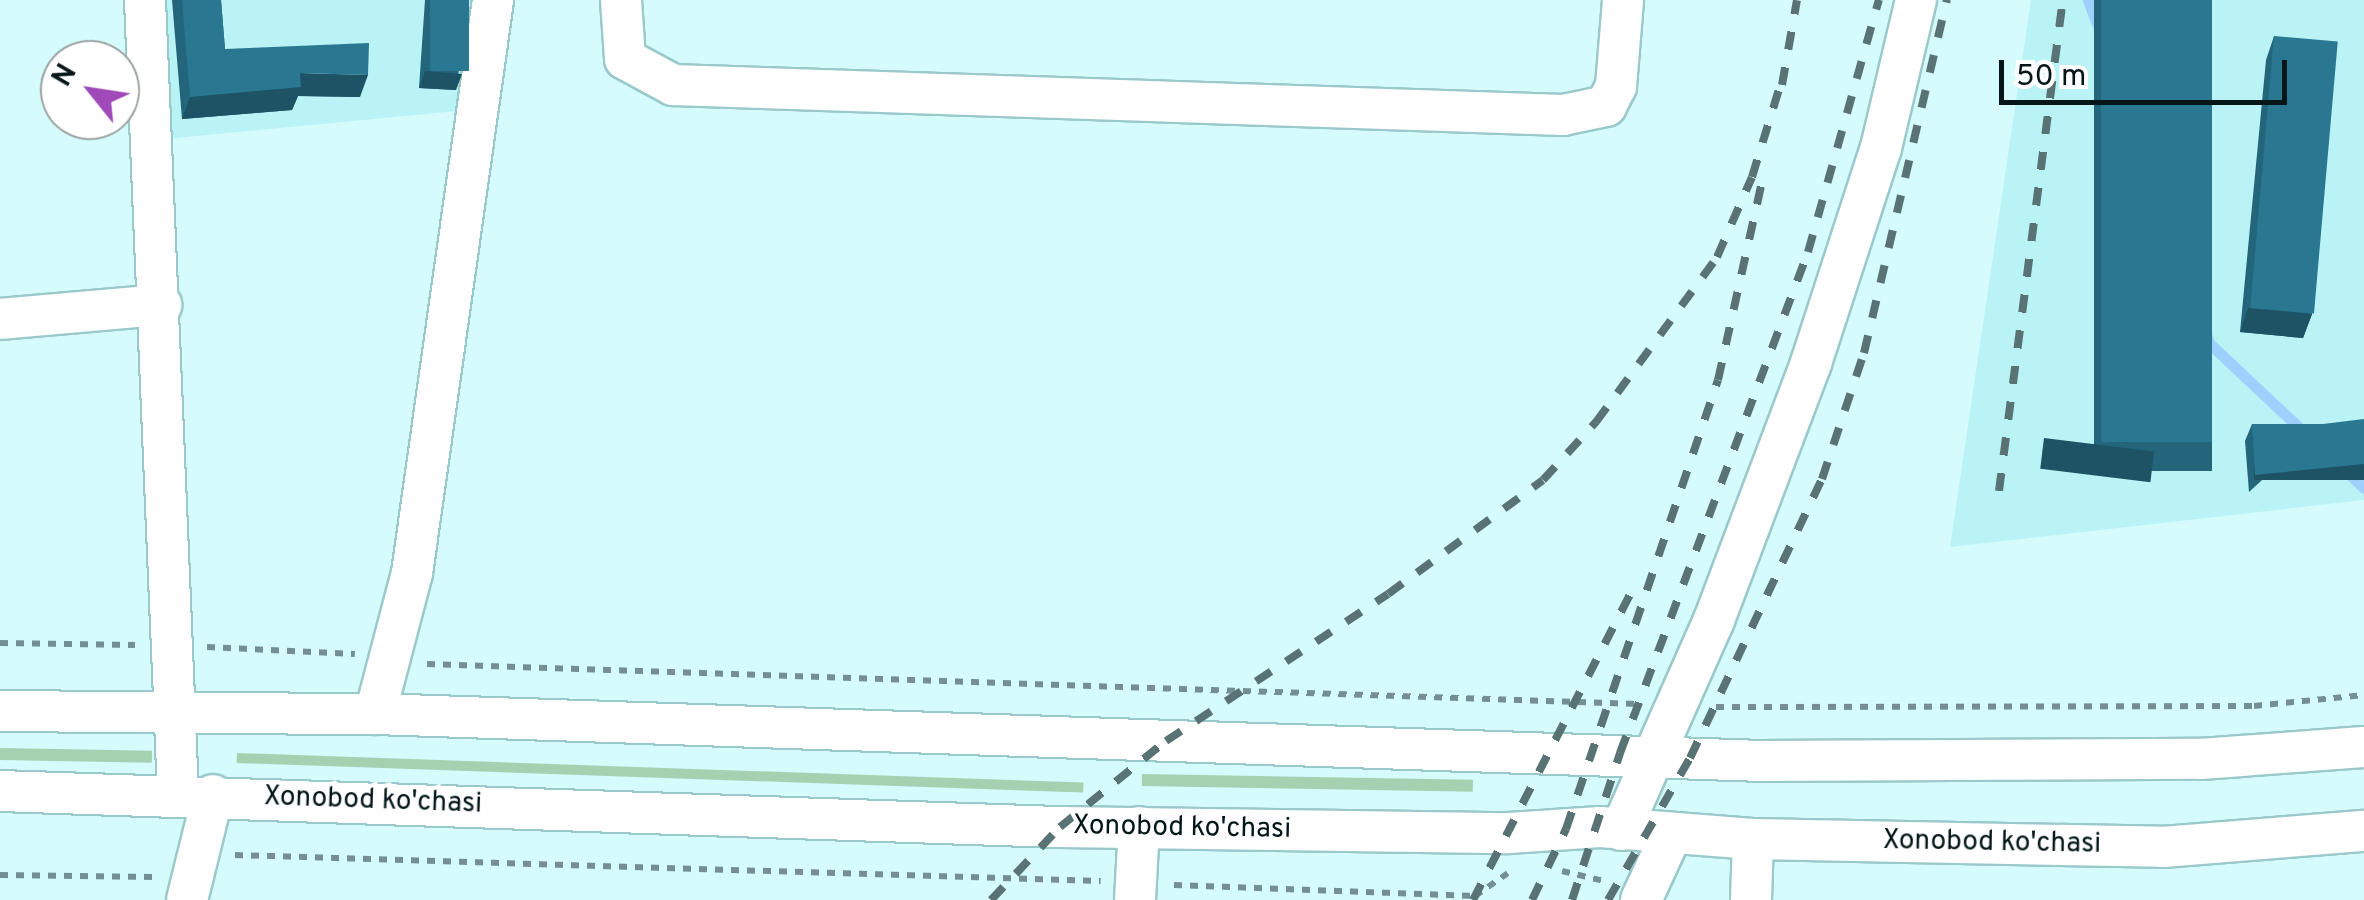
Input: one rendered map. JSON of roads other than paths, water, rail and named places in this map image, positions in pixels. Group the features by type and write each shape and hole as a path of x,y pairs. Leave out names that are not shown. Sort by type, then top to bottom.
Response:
{"street":[{"path":"145,0 162,305 170,646 175,718 195,794 201,853 187,900"},
{"path":"375,714 384,658 412,573 493,0"},
{"path":"621,0 625,59 673,85 1563,116 1596,110 1611,96 1622,0"},
{"path":"1621,830 1676,706 1811,363 1881,148 1916,0"},
{"path":"0,319 162,305"},
{"path":"0,712 175,718 375,714 1654,756 2201,760 2364,747"},
{"name":"Xonobod ko'chasi","path":"0,791 195,794 1140,827 1621,830 1752,839 2163,846 2364,831"},
{"path":"1135,892 1140,827"},
{"path":"1644,895 1672,833"},
{"path":"1751,900 1752,839"}],"waterway":[{"path":"2088,0 2097,24"},
{"path":"2174,244 2209,343 2305,433"},
{"path":"2348,473 2364,488"}],"railway":[{"path":"1782,85 1797,0"},
{"path":"1572,900 1620,753 1808,252 1879,0"},
{"path":"1608,900 1690,758 1822,479 1864,353 1947,0"},
{"path":"1999,491 2063,0"},
{"path":"991,900 1060,827 1166,741 1388,594 1543,480 1596,422 1717,257 1752,177 1784,73"},
{"path":"1532,900 1566,829 1718,380 1764,173"},
{"path":"1473,900 1636,583"}]}
